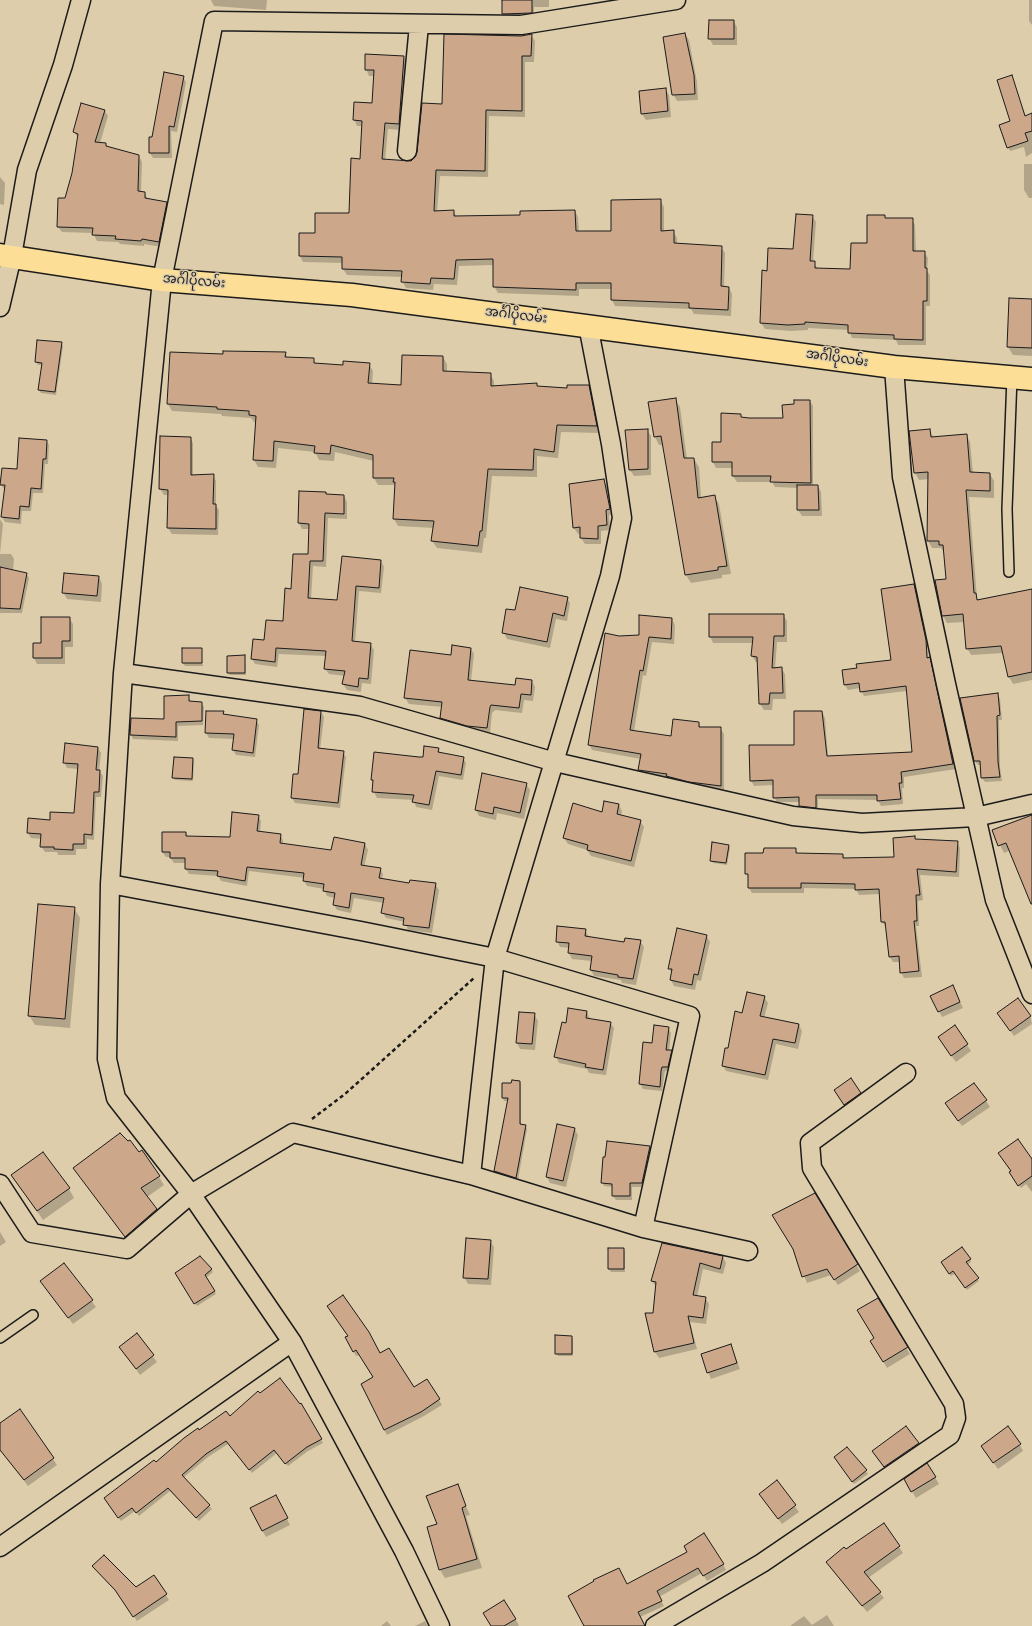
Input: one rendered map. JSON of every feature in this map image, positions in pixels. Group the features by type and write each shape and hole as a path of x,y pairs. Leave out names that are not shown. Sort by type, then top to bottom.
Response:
{"main road":[{"name":"အင်္ဂါပိုလမ်း","path":"6,255 162,280 352,295 894,367 1022,378"}],"street":[{"path":"0,307 6,255 27,170 63,65 81,0"},
{"path":"440,1626 404,1551 292,1342 192,1194 116,1098 108,1059 110,884 123,673 162,280 214,21 419,25 522,24 676,0"},
{"path":"407,151 419,25"},
{"path":"471,1175 495,958 610,576 622,518 611,444 588,326"},
{"path":"894,367 902,477 976,817 995,900 1032,994"},
{"path":"123,673 360,706 555,762 793,816 862,823 976,817 1032,804"},
{"path":"110,884 362,931 495,958 690,1016 642,1228"},
{"path":"655,1626 762,1563 950,1435 956,1418 954,1404 812,1168 810,1143 906,1073"},
{"path":"0,1184 32,1232 127,1249 192,1194 293,1133 471,1175 642,1228 748,1251"},
{"path":"0,1547 292,1342"}],"lane":[{"path":"1009,572 1007,508 1022,378"},
{"path":"0,1338 33,1315"}],"path":[{"path":"293,1133 345,1094 495,958"}],"building":[{"path":"502,0 532,0 532,13 502,14"},
{"path":"709,20 734,20 734,39 708,39"},
{"path":"685,33 694,75 695,94 672,95 663,37"},
{"path":"444,34 521,36 532,34 531,56 522,56 522,111 486,110 485,171 436,170 434,211 454,210 454,216 520,215 520,211 575,210 576,231 611,231 611,200 661,199 661,231 674,230 674,243 722,246 721,286 729,287 728,310 689,308 689,303 611,300 611,283 576,283 576,290 493,287 493,259 456,260 454,279 431,278 430,284 401,282 402,271 342,269 342,257 299,256 299,233 315,233 315,213 349,213 351,158 360,159 362,121 353,120 354,102 372,103 374,70 365,70 365,54 404,56 399,124 385,123 382,159 411,161 417,152 422,103 442,104"},
{"path":"164,72 184,76 174,127 169,126 169,153 149,153 149,137 152,137"},
{"path":"1012,75 1025,116 1032,113 1032,131 1025,133 1028,141 1007,148 999,125 1010,121 997,80"},
{"path":"666,88 668,111 641,114 639,91"},
{"path":"81,103 105,110 95,142 106,143 106,146 139,155 138,191 145,192 145,198 167,202 159,242 142,239 141,241 115,239 116,236 92,235 93,228 57,227 58,198 65,198 72,173 78,134 73,132"},
{"path":"796,214 813,215 810,261 815,261 815,268 850,269 851,243 867,243 867,215 885,215 885,218 913,218 913,251 925,251 925,268 927,268 927,301 923,301 923,340 894,339 894,335 848,333 848,325 805,322 805,324 788,325 760,323 762,270 767,271 768,248 793,249"},
{"path":"1009,298 1032,299 1032,348 1007,347"},
{"path":"37,340 62,342 55,392 38,390 42,363 35,362"},
{"path":"223,351 286,352 285,357 314,358 314,363 343,365 343,361 370,363 368,383 401,385 402,355 443,356 443,371 491,373 491,386 537,383 537,386 567,388 567,385 589,385 597,426 557,425 554,452 534,449 533,470 488,469 482,531 480,531 478,546 431,541 434,521 393,519 394,478 373,478 373,455 331,445 330,454 314,453 315,446 274,441 273,461 253,460 256,416 249,415 249,411 217,409 217,407 167,404 170,352 223,354"},
{"path":"676,398 684,458 694,458 698,498 715,495 727,566 718,567 718,570 685,575 661,436 654,437 648,402"},
{"path":"794,400 810,400 811,483 770,482 771,476 732,476 732,462 712,462 712,442 721,442 721,413 741,414 741,417 749,418 783,418 782,405 794,404"},
{"path":"648,429 648,469 629,470 625,430"},
{"path":"930,429 931,437 967,434 970,472 990,473 990,491 966,490 974,593 976,593 977,600 1032,589 1032,672 1008,677 1001,646 966,649 963,614 942,616 935,580 946,579 943,545 939,545 939,541 927,541 928,472 914,473 909,431"},
{"path":"160,436 191,437 191,475 214,474 213,504 216,504 216,529 167,528 168,490 159,489"},
{"path":"19,438 47,440 46,459 43,459 41,489 31,488 29,507 20,506 19,519 1,517 5,485 0,485 2,468 17,469"},
{"path":"604,479 610,509 606,510 607,525 598,526 598,539 580,538 580,527 573,528 569,484"},
{"path":"797,485 818,485 819,510 797,510"},
{"path":"299,491 326,492 326,494 344,495 344,514 325,513 323,561 310,561 308,598 337,600 342,556 381,560 379,588 356,586 352,641 371,643 368,679 359,678 358,687 342,684 345,671 324,669 326,651 276,648 275,662 251,659 253,639 264,640 266,620 283,621 285,588 291,589 293,554 308,554 309,524 298,523"},
{"path":"0,567 27,573 20,609 0,608"},
{"path":"64,573 99,576 97,596 62,593"},
{"path":"914,584 926,640 927,658 930,657 953,764 901,772 902,783 899,783 901,799 877,801 877,795 816,795 816,808 799,806 799,797 773,798 773,780 750,781 749,745 794,745 794,711 822,711 827,756 912,752 906,686 860,692 859,683 844,685 842,670 857,668 856,664 891,660 881,589"},
{"path":"520,587 568,597 564,616 553,613 547,642 502,633 506,609 515,610"},
{"path":"709,614 784,614 784,636 774,636 772,668 782,667 783,693 770,693 769,704 759,704 757,657 751,656 753,637 709,637"},
{"path":"639,615 672,618 671,639 649,637 643,671 640,670 630,730 671,736 673,719 699,722 699,727 721,727 721,786 689,782 666,776 667,774 638,770 641,754 588,745 605,633 619,636 639,635"},
{"path":"41,617 70,617 70,641 62,641 62,658 33,658 33,643 41,643"},
{"path":"452,645 471,648 468,680 515,685 516,678 532,680 531,695 521,694 519,708 491,705 487,728 467,726 440,718 442,702 404,698 410,650 451,655"},
{"path":"182,648 202,648 202,663 182,663"},
{"path":"245,655 245,673 227,673 227,656"},
{"path":"998,693 1000,715 997,716 998,762 1000,777 981,778 980,761 974,761 960,698"},
{"path":"189,695 189,701 202,702 202,721 176,722 176,737 130,735 131,718 164,719 164,696"},
{"path":"304,709 321,711 318,748 344,751 338,803 291,798 293,774 298,774"},
{"path":"206,711 224,711 223,714 257,719 253,753 232,750 234,734 205,733"},
{"path":"65,743 98,747 96,770 100,770 99,792 94,792 92,835 84,834 84,844 73,844 73,850 54,849 54,847 40,847 41,834 27,833 28,818 50,820 50,812 74,813 78,764 63,763"},
{"path":"424,746 439,748 438,752 464,757 461,775 436,771 429,805 412,802 414,795 372,792 373,780 371,780 374,752 423,757"},
{"path":"174,757 193,758 192,779 172,778"},
{"path":"482,773 527,783 520,813 494,807 493,814 475,810"},
{"path":"604,801 619,804 617,814 641,820 631,861 587,850 588,845 563,838 573,803 602,812"},
{"path":"232,812 259,815 257,831 281,834 280,843 331,850 334,837 365,843 361,865 381,868 379,878 409,883 410,880 436,883 429,928 403,925 404,918 381,913 384,898 351,893 349,908 333,905 335,893 323,891 324,884 303,881 304,873 247,867 245,881 217,876 218,871 185,869 185,858 170,858 170,852 162,852 162,832 186,832 186,836 230,837"},
{"path":"1032,815 1031,904 1006,843 998,846 992,830"},
{"path":"915,836 915,839 958,841 956,872 917,869 920,895 916,895 917,921 914,921 919,971 900,973 899,956 889,957 885,922 881,922 879,889 855,890 855,884 801,883 801,888 748,888 748,874 745,874 745,853 763,853 764,848 796,848 796,853 843,854 843,858 894,857 893,838"},
{"path":"712,842 729,845 726,863 710,861"},
{"path":"38,904 75,907 65,1019 28,1016"},
{"path":"557,926 586,929 585,936 624,942 625,938 641,940 633,979 590,970 592,956 568,953 569,943 556,942"},
{"path":"677,928 707,935 698,975 694,974 692,985 670,980 672,969 668,969"},
{"path":"953,985 960,1002 938,1012 930,996"},
{"path":"747,992 765,996 760,1016 799,1024 795,1043 773,1039 765,1075 722,1066 725,1048 728,1048 735,1011 742,1013"},
{"path":"1018,998 1031,1016 1010,1031 997,1013"},
{"path":"568,1008 587,1011 586,1018 611,1022 603,1070 585,1067 586,1064 554,1057 562,1022 566,1023"},
{"path":"519,1012 535,1013 532,1044 516,1043"},
{"path":"654,1025 669,1027 666,1050 672,1050 668,1067 662,1067 660,1087 639,1084 643,1042 652,1043"},
{"path":"955,1025 968,1044 951,1056 938,1037"},
{"path":"851,1078 861,1093 844,1105 834,1090"},
{"path":"512,1080 520,1081 520,1124 526,1125 516,1178 494,1171 508,1098 502,1098 502,1083 511,1083"},
{"path":"974,1083 987,1100 958,1121 945,1103"},
{"path":"557,1124 575,1128 563,1181 546,1177"},
{"path":"120,1133 128,1141 130,1140 139,1152 142,1150 160,1176 141,1188 157,1209 125,1237 73,1168"},
{"path":"1018,1139 1032,1159 1032,1176 1018,1186 1009,1172 1011,1171 998,1153"},
{"path":"607,1141 650,1146 642,1183 630,1183 630,1196 612,1196 612,1184 601,1183 603,1157 605,1157"},
{"path":"43,1152 70,1188 37,1211 11,1175"},
{"path":"815,1193 858,1264 834,1280 827,1269 802,1277 793,1249 772,1215"},
{"path":"466,1238 491,1240 488,1279 463,1278"},
{"path":"662,1243 723,1256 720,1269 700,1263 693,1295 706,1297 703,1318 688,1316 694,1343 654,1352 645,1313 653,1313 656,1282 651,1281"},
{"path":"962,1247 971,1259 966,1262 979,1278 965,1288 953,1271 949,1274 941,1262"},
{"path":"608,1248 624,1248 624,1269 608,1269"},
{"path":"200,1256 212,1269 205,1275 215,1291 194,1304 175,1273"},
{"path":"64,1263 93,1300 68,1318 40,1281"},
{"path":"343,1295 369,1332 380,1353 389,1348 414,1387 427,1379 440,1399 421,1412 384,1430 361,1384 373,1377 356,1350 353,1352 345,1337 348,1336 327,1306"},
{"path":"878,1298 908,1347 883,1362 870,1341 874,1338 857,1310"},
{"path":"137,1333 154,1355 136,1369 119,1347"},
{"path":"555,1335 572,1336 572,1354 555,1354"},
{"path":"731,1344 737,1363 707,1373 701,1354"},
{"path":"280,1378 300,1404 301,1403 322,1439 307,1447 285,1464 274,1450 249,1470 226,1441 206,1454 182,1475 210,1505 196,1518 168,1488 136,1513 132,1508 118,1518 104,1498 154,1460 156,1462 198,1428 199,1430 226,1411 230,1416 258,1391 260,1393"},
{"path":"20,1409 54,1458 24,1480 0,1450 0,1423"},
{"path":"906,1426 919,1443 884,1467 872,1451"},
{"path":"1008,1426 1021,1444 993,1463 981,1446"},
{"path":"847,1447 867,1470 852,1482 834,1457"},
{"path":"927,1463 936,1477 911,1492 904,1479"},
{"path":"777,1480 796,1505 778,1519 759,1494"},
{"path":"458,1484 466,1506 462,1508 477,1559 439,1570 427,1527 437,1524 426,1496"},
{"path":"276,1495 288,1518 262,1531 250,1508"},
{"path":"884,1523 900,1546 864,1572 881,1592 862,1606 826,1562 844,1547 846,1549"},
{"path":"704,1533 724,1564 703,1576 698,1568 657,1591 662,1601 638,1612 645,1626 584,1626 568,1596 594,1581 593,1580 619,1568 627,1584 687,1552 684,1546"},
{"path":"104,1555 136,1587 154,1575 167,1594 133,1617 115,1590 92,1566"},
{"path":"504,1600 516,1619 504,1626 491,1626 483,1613"}]}
